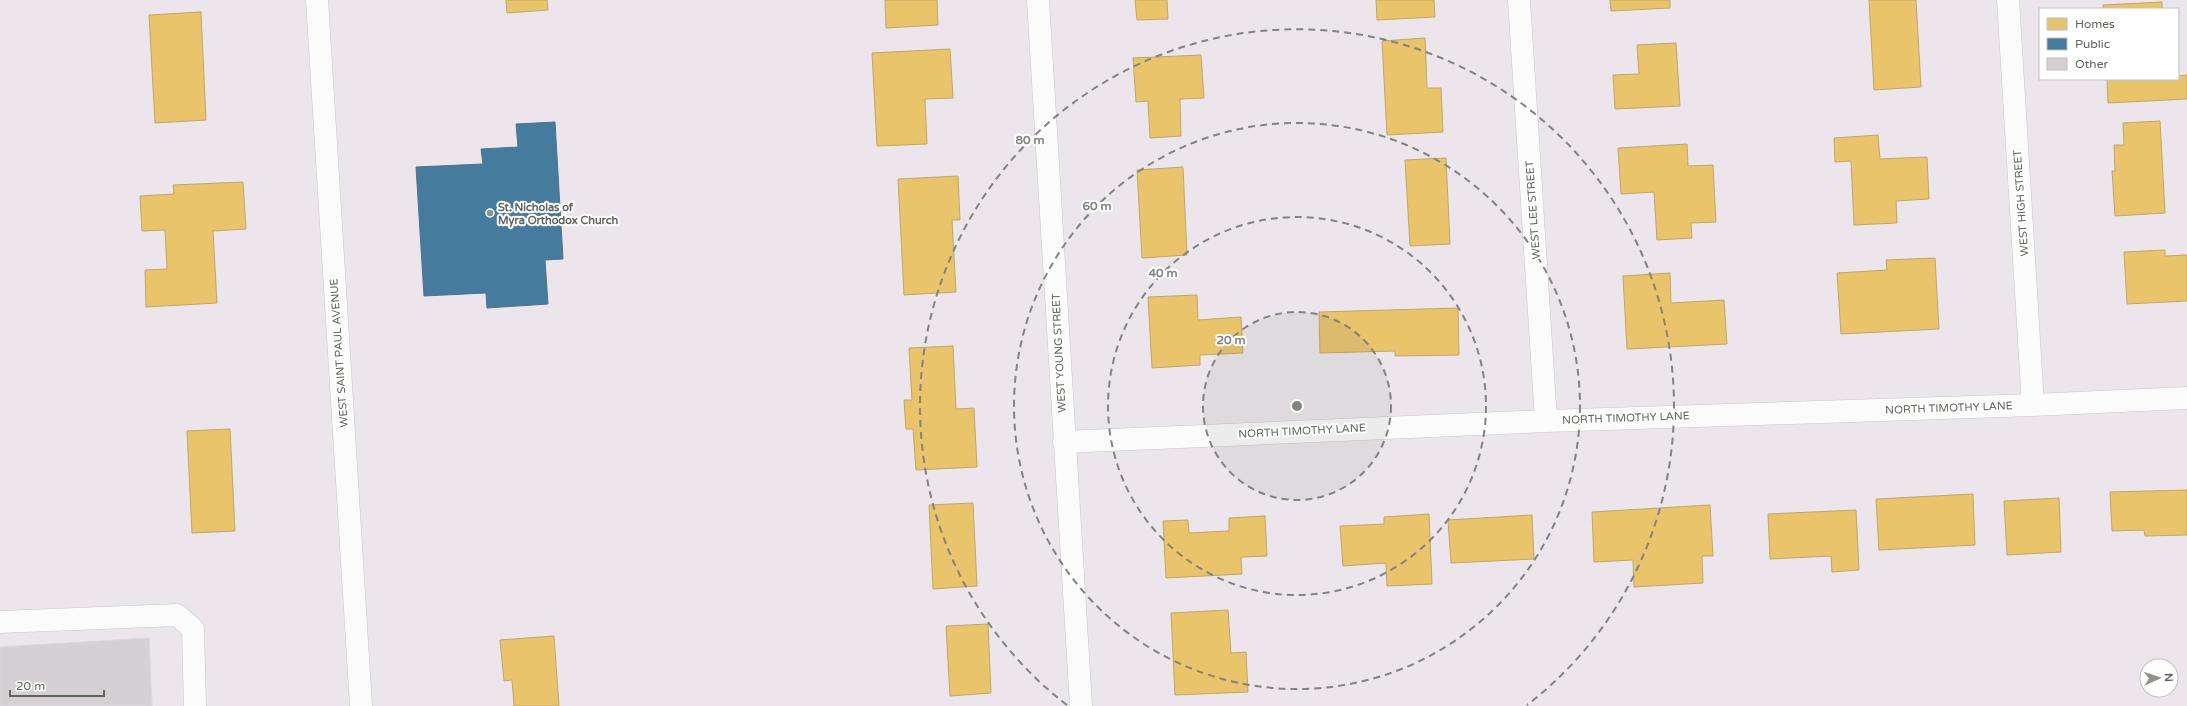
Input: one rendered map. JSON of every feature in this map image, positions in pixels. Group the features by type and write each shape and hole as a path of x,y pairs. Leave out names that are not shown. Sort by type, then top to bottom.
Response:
{"street":[{"name":"WEST SAINT PAUL AVENUE","path":"317,0 361,706"},
{"name":"WEST YOUNG STREET","path":"1038,0 1081,706"},
{"name":"WEST LEE STREET","path":"1519,0 1546,420"},
{"name":"WEST HIGH STREET","path":"2008,0 2033,405"},
{"name":"NORTH TIMOTHY LANE","path":"1064,442 1546,420 2033,405 2187,398"},
{"path":"0,622 177,615 193,629 195,706"}],"building: Homes":[{"path":"506,0 547,0 548,10 507,13"},
{"path":"885,0 937,0 938,25 886,28"},
{"path":"1135,0 1167,0 1168,19 1137,20"},
{"path":"1376,0 1434,0 1435,17 1377,20"},
{"path":"1610,0 1670,0 1670,8 1611,11"},
{"path":"1869,0 1916,0 1921,87 1874,90"},
{"path":"2162,2 2162,8 2103,8 2103,5"},
{"path":"201,12 206,120 155,123 149,15"},
{"path":"1425,38 1427,88 1441,88 1443,132 1387,135 1382,41"},
{"path":"1676,43 1680,106 1615,109 1613,75 1639,74 1637,45"},
{"path":"950,49 953,98 925,99 927,144 877,146 872,53"},
{"path":"1201,55 1204,98 1180,99 1181,136 1150,138 1148,101 1136,102 1133,58"},
{"path":"2187,75 2187,99 2108,103 2107,80 2179,80 2179,76"},
{"path":"2160,121 2165,213 2115,216 2112,171 2115,171 2114,145 2124,145 2123,123"},
{"path":"1878,135 1880,159 1927,157 1929,199 1896,201 1897,223 1854,225 1851,161 1835,162 1834,138"},
{"path":"1687,144 1688,166 1713,165 1716,222 1691,223 1692,238 1657,240 1654,192 1621,194 1618,148"},
{"path":"1446,158 1450,244 1410,246 1405,160"},
{"path":"1183,167 1187,255 1142,258 1137,170"},
{"path":"958,176 960,220 952,220 956,292 904,295 898,179"},
{"path":"243,182 246,229 213,231 217,303 146,307 145,270 167,269 165,230 142,231 140,196 174,194 173,185"},
{"path":"2165,250 2165,256 2187,255 2187,301 2127,304 2124,252"},
{"path":"1935,258 1939,329 1841,334 1837,273 1887,270 1886,260"},
{"path":"1670,273 1671,303 1724,300 1727,344 1627,349 1623,276"},
{"path":"1197,295 1198,320 1241,317 1243,353 1200,355 1200,365 1152,368 1148,297"},
{"path":"1458,308 1459,355 1395,356 1395,351 1320,353 1319,312"},
{"path":"953,346 956,409 974,408 977,467 916,470 913,429 906,429 904,400 912,400 909,348"},
{"path":"230,429 235,531 192,533 187,431"},
{"path":"2187,490 2187,535 2145,536 2144,530 2112,531 2110,492"},
{"path":"1973,494 1975,545 1879,550 1876,499"},
{"path":"2059,498 2061,552 2007,555 2004,501"},
{"path":"973,503 977,586 933,589 929,505"},
{"path":"1710,505 1713,556 1702,556 1703,583 1634,587 1633,560 1594,562 1592,512"},
{"path":"1856,510 1859,570 1832,572 1831,556 1770,559 1768,514"},
{"path":"1429,514 1432,584 1387,586 1386,563 1343,566 1340,526 1384,524 1384,517"},
{"path":"1532,515 1534,559 1451,563 1448,520"},
{"path":"1265,516 1267,556 1241,557 1242,574 1166,578 1163,521 1188,520 1189,533 1229,531 1229,518"},
{"path":"1228,610 1231,653 1246,652 1248,692 1175,695 1171,613"},
{"path":"988,624 991,693 950,696 946,626"},
{"path":"554,636 559,706 514,706 512,680 504,681 500,640"}],"building: Public":[{"name":"St. Nicholas of Myra Orthodox Church","path":"555,122 563,259 545,260 548,304 487,308 486,293 424,296 416,167 483,164 481,149 518,147 516,124"}],"building: Other":[{"path":"149,638 152,706 0,706 0,647"}],"place":[{"name":"St. Nicholas of Myra Orthodox Church","path":"490,213"}]}
